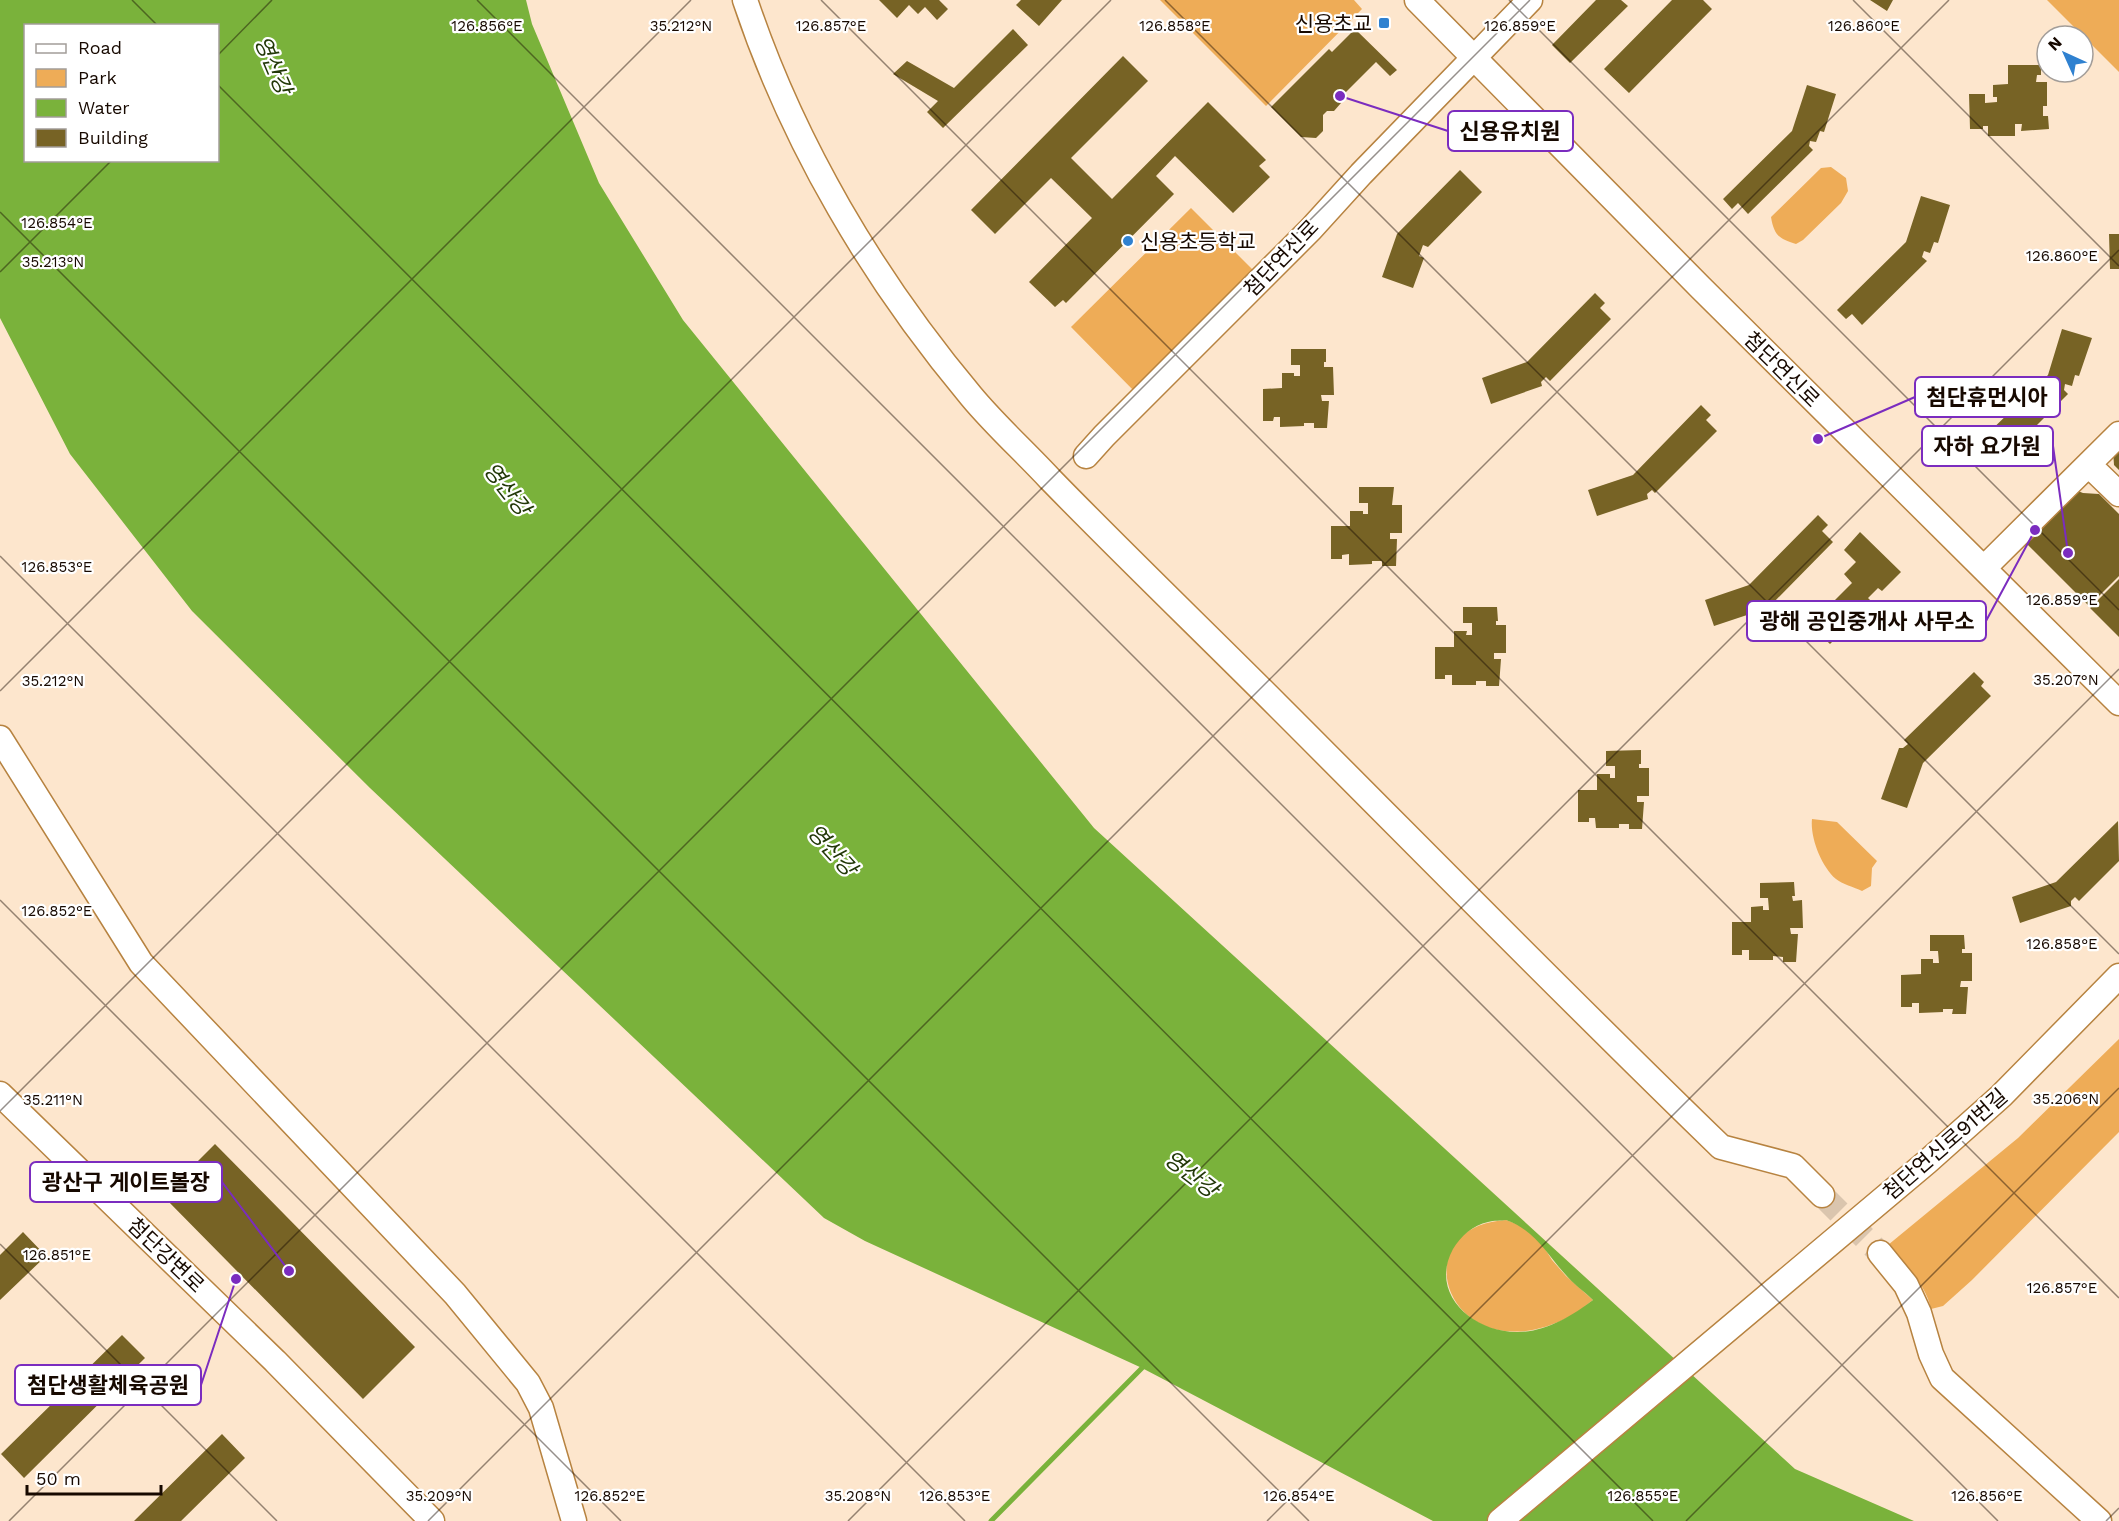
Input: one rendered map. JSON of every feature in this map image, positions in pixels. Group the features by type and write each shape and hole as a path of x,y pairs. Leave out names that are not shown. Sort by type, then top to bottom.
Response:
{"street":[{"path":"745,0 790,115 839,207 879,273 911,319 974,399 1086,515 1721,1148 1793,1166 1822,1195"},
{"name":"첨단연신로","path":"1417,0 1724,311 2119,703"},
{"path":"1474,58 1530,0"},
{"name":"첨단연신로","path":"1086,456 1311,229 1329,207 1474,58"},
{"path":"1984,568 2119,434"},
{"path":"2089,465 2119,494"},
{"path":"0,738 141,963 455,1294 528,1383 541,1408 574,1521"},
{"name":"첨단연신로91번길","path":"1500,1521 1927,1162 2001,1096 2119,976"},
{"name":"첨단강변로","path":"0,1094 275,1361 432,1521"},
{"path":"1880,1253 1906,1285 1919,1313 1931,1354 1942,1378 2099,1521"}],"green space":[{"path":"1160,0 1354,0 1362,9 1266,106"},
{"path":"2047,0 2119,0 2119,72 2095,48 2095,24 2071,24"},
{"path":"1831,167 1846,178 1848,191 1841,203 1803,240 1796,244 1781,238 1774,228 1771,217 1821,168"},
{"path":"1191,208 1256,273 1136,393 1071,327"},
{"path":"1812,819 1837,822 1877,861 1872,868 1871,886 1862,891 1839,881 1831,873 1818,851"},
{"path":"2119,1039 2119,1132 1972,1280 1943,1306 1931,1309 1919,1283 1888,1245 2018,1138"},
{"path":"1506,1220 1522,1226 1540,1241 1566,1276 1593,1300 1571,1316 1529,1331 1494,1329 1468,1316 1452,1295 1446,1270 1453,1247 1472,1229"}],"water":[{"name":"영산강","path":"0,0 526,0 532,24 599,183 683,320 1094,828 1795,1469 1914,1521 1433,1521 1142,1368 865,1241 824,1218 370,788 192,611 70,454 0,318","holes":["1506,1220 1533,1236 1568,1278 1593,1300 1558,1322 1538,1329 1518,1332 1502,1331 1486,1326 1460,1308 1451,1296 1447,1282 1447,1266 1453,1249 1472,1228 1490,1221"]}],"building":[{"path":"879,0 939,0 948,9 937,20 925,7 918,14 909,5 897,18"},
{"path":"1021,0 1062,0 1039,26 1016,5"},
{"path":"1596,0 1621,0 1628,6 1570,63 1552,45"},
{"path":"1672,0 1703,0 1712,9 1629,93 1604,69"},
{"path":"1870,0 1893,0 1887,11"},
{"path":"1013,29 1028,45 943,128 927,112 938,101 893,74 907,61 954,88"},
{"path":"1355,29 1397,70 1390,76 1376,62 1341,97 1341,103 1334,111 1327,111 1323,115 1323,131 1316,138 1301,137 1271,107 1329,49 1332,52"},
{"path":"1123,56 1148,81 1071,158 1112,199 1208,102 1266,160 1259,166 1270,177 1233,213 1175,156 1156,176 1174,194 1066,303 1063,300 1055,307 1029,282 1092,218 1051,178 995,234 971,210"},
{"path":"2008,65 2035,65 2035,84 2047,84 2047,106 2043,106 2043,116 2048,116 2049,129 2021,131 2022,124 2015,124 2015,136 1988,136 1988,126 1983,126 1983,129 1970,129 1969,94 1985,94 1985,103 1997,102 1997,97 1993,97 1993,85 2008,84"},
{"path":"1807,85 1836,94 1824,132 1820,131 1816,142 1810,141 1809,146 1813,150 1748,214 1738,203 1732,209 1723,199 1792,131"},
{"path":"1460,170 1482,192 1428,247 1423,245 1419,256 1424,258 1413,288 1382,277 1397,234"},
{"path":"1921,196 1950,205 1938,243 1934,242 1930,253 1924,251 1922,257 1927,261 1862,325 1852,314 1846,319 1837,310 1906,242"},
{"path":"2109,234 2119,234 2119,269 2110,269"},
{"path":"1595,293 1605,303 1600,308 1611,319 1550,381 1546,377 1541,382 1542,386 1491,404 1482,378 1527,362"},
{"path":"2062,329 2092,338 2079,376 2075,375 2072,386 2065,384 2064,390 2068,394 2004,458 1993,447 1988,453 1978,443 2048,375"},
{"path":"1291,349 1326,349 1324,367 1333,367 1334,395 1321,395 1322,401 1329,401 1327,428 1314,428 1314,423 1304,423 1304,426 1280,427 1280,417 1274,417 1273,421 1263,421 1263,389 1282,388 1282,373 1294,373 1294,376 1300,376 1300,365 1291,365"},
{"path":"1701,405 1711,415 1706,420 1717,431 1655,493 1652,490 1647,494 1648,499 1597,516 1588,490 1633,475"},
{"path":"2119,444 2119,470 2114,465 2113,450"},
{"path":"1359,487 1394,487 1392,505 1402,505 1402,533 1390,533 1390,539 1397,539 1396,566 1382,566 1382,561 1349,565 1349,554 1342,555 1342,559 1331,559 1331,526 1350,526 1350,511 1363,511 1363,514 1368,514 1368,503 1359,503"},
{"path":"2070,488 2083,493 2099,494 2119,514 2119,576 2089,606 2021,538"},
{"path":"1818,515 1828,525 1822,531 1833,542 1772,604 1768,600 1764,604 1765,609 1714,626 1705,600 1749,585"},
{"path":"1860,532 1901,572 1882,591 1878,588 1868,598 1872,602 1830,644 1810,625 1852,583 1844,574 1856,562 1844,550"},
{"path":"2119,579 2119,637 2090,608"},
{"path":"1463,607 1497,607 1496,625 1506,625 1506,653 1494,653 1494,659 1501,659 1499,686 1486,686 1486,681 1476,681 1476,685 1452,685 1452,675 1445,675 1445,679 1435,679 1435,647 1454,647 1454,631 1467,631 1466,635 1472,635 1472,623 1463,623"},
{"path":"1974,672 1984,682 1981,686 1991,696 1923,763 1907,808 1881,799 1899,748 1908,744 1904,740"},
{"path":"1641,750 1639,768 1649,768 1649,796 1637,796 1637,802 1644,802 1642,829 1629,829 1629,824 1619,824 1619,828 1596,828 1595,818 1589,818 1589,822 1578,822 1578,790 1597,790 1597,774 1610,774 1610,778 1615,778 1615,766 1606,766 1606,751"},
{"path":"2118,821 2119,861 2079,901 2075,897 2071,901 2071,906 2020,923 2012,897 2056,882"},
{"path":"1794,882 1795,896 1792,896 1793,901 1802,900 1803,928 1790,928 1791,934 1798,934 1796,962 1783,962 1783,957 1773,956 1773,960 1749,960 1749,950 1742,950 1742,955 1732,955 1732,922 1751,922 1751,907 1763,906 1763,910 1769,910 1768,898 1760,898 1760,883"},
{"path":"1930,935 1964,935 1965,949 1962,949 1962,953 1972,953 1972,981 1961,981 1960,987 1968,987 1966,1014 1952,1014 1953,1009 1943,1009 1943,1012 1919,1013 1919,1003 1912,1003 1912,1007 1901,1007 1901,975 1921,974 1921,959 1933,959 1933,963 1939,963 1938,951 1930,951"},
{"path":"215,1144 415,1347 363,1399 163,1196"},
{"path":"23,1232 46,1256 0,1300 0,1255"},
{"path":"122,1335 145,1358 24,1478 1,1454"},
{"path":"222,1434 245,1458 181,1521 134,1521"}],"waterway":[{"path":"991,1521 1142,1368"}],"tunnel":[{"path":"1822,1195 1880,1253"}],"place":[{"name":"신용초교","path":"1384,23"},
{"name":"신용유치원","path":"1340,96"},
{"name":"신용초등학교","path":"1128,241"},
{"name":"첨단휴먼시아","path":"1818,439"},
{"name":"광해 공인중개사 사무소","path":"2035,530"},
{"name":"자하 요가원","path":"2068,553"},
{"name":"광산구 게이트볼장","path":"289,1271"},
{"name":"첨단생활체육공원","path":"236,1279"}]}
